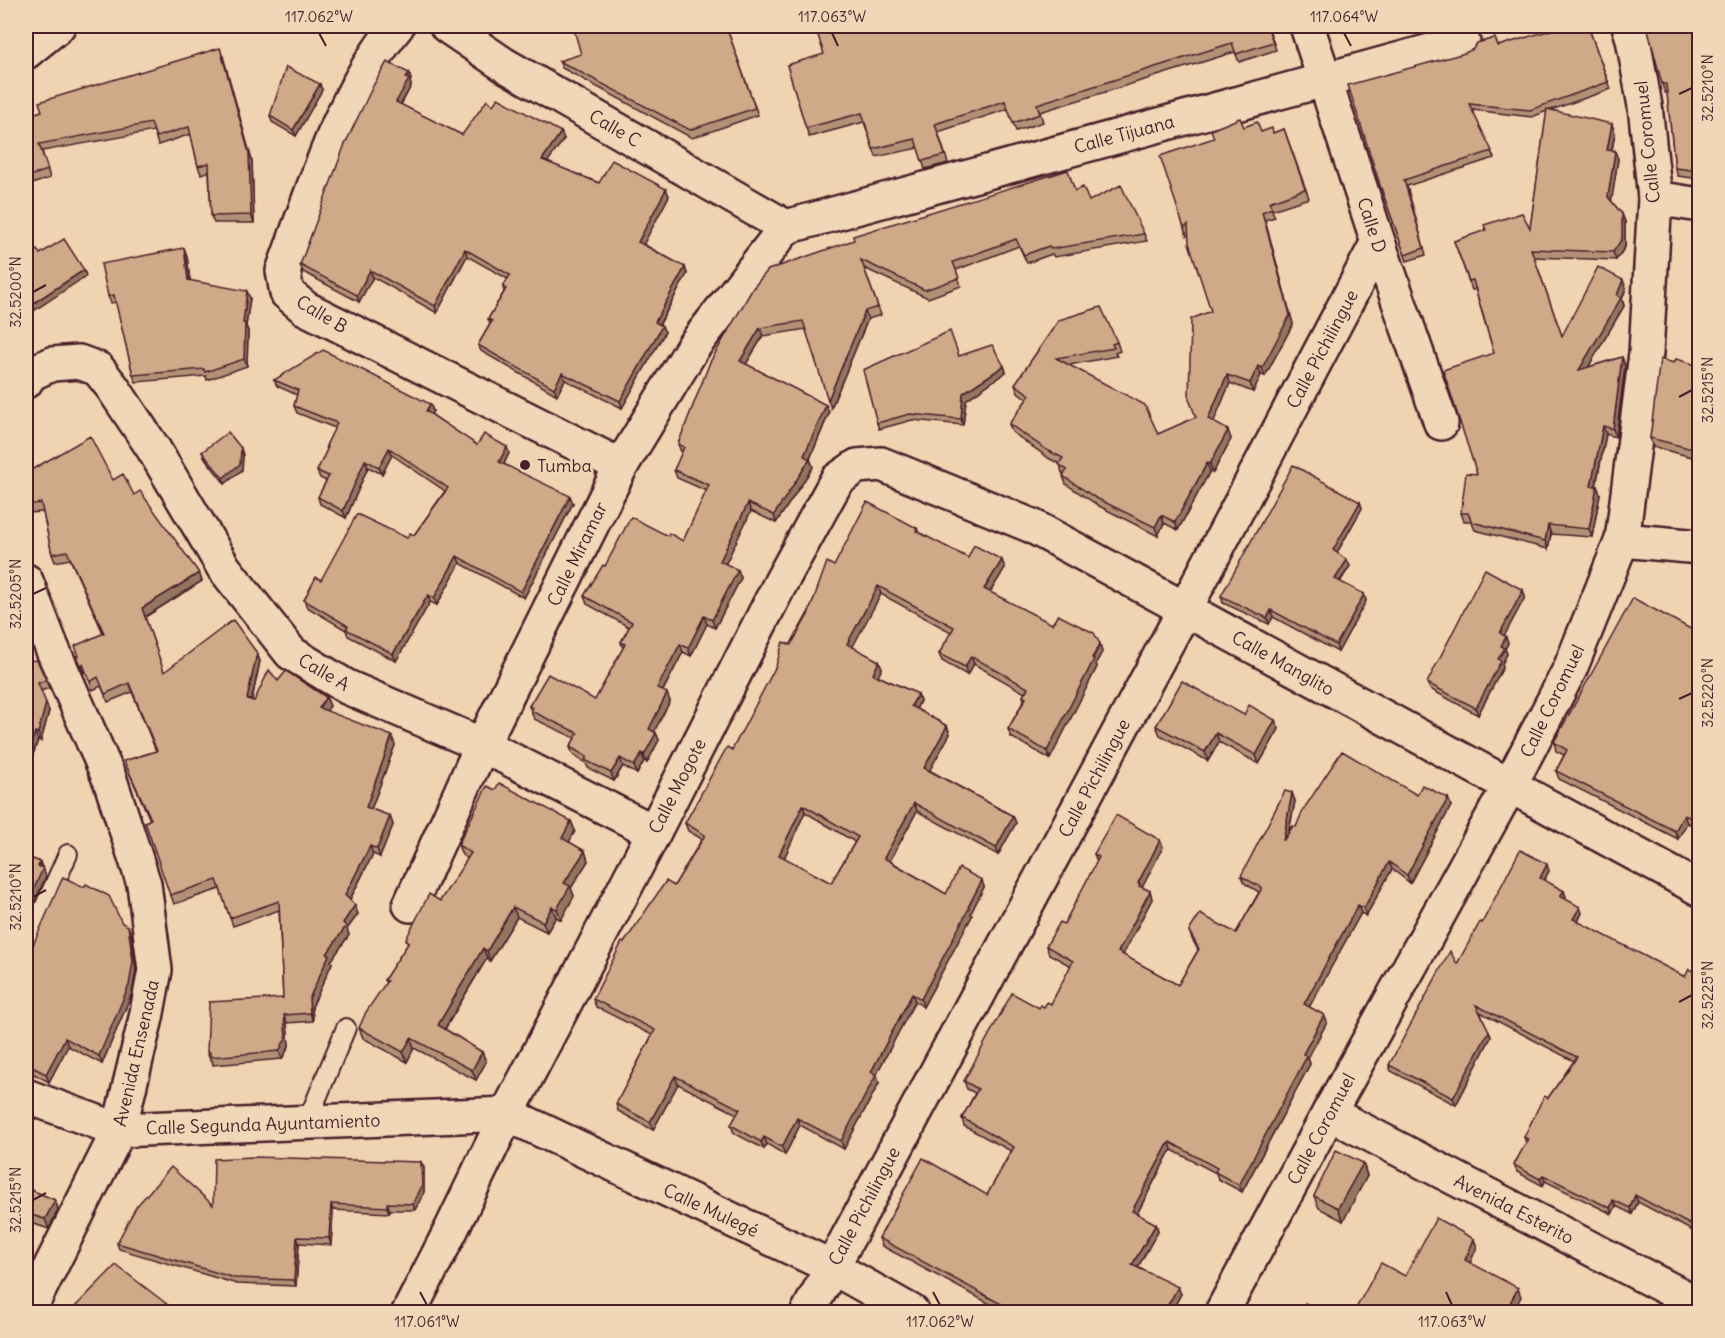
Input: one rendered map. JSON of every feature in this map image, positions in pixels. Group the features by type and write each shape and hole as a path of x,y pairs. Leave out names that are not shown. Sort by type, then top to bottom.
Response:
{"street":[{"path":"26,52 58,26"},
{"name":"Calle B","path":"397,26 383,42 335,133 283,271 287,292 305,308 621,466"},
{"name":"Calle C","path":"447,26 503,64 786,227"},
{"name":"Calle D","path":"1307,26 1378,242 1441,423"},
{"name":"Calle Coromuel","path":"1222,1312 1509,787 1570,669 1622,540 1646,353 1655,198 1646,106 1629,26"},
{"name":"Calle Tijuana","path":"786,227 1462,42"},
{"path":"1655,198 1700,205"},
{"name":"Calle Miramar","path":"410,904 482,745 621,466 693,347 786,227"},
{"name":"Calle Pichilingue","path":"808,1312 1185,609 1378,242"},
{"name":"Calle A","path":"26,381 30,374 52,364 79,362 98,369 153,448 225,568 291,653 347,687 482,745 654,832"},
{"name":"Calle Manglito","path":"857,466 881,464 1032,526 1700,889"},
{"name":"Calle Mogote","path":"409,1312 452,1230 507,1114 654,832 775,592 837,480 857,466"},
{"path":"1622,540 1700,547"},
{"name":"Avenida Ensenada","path":"26,581 52,648 110,780 144,884 154,970 146,1018 119,1130 28,1312"},
{"name":"Calle Segunda Ayuntamiento","path":"26,1096 119,1130 507,1114"},
{"name":"Avenida Esterito","path":"1329,1113 1700,1305"},
{"name":"Calle Mulegé","path":"507,1114 832,1268 912,1312"}],"lane":[{"path":"26,948 68,854"},
{"path":"307,1122 346,1028"}],"building":[{"path":"573,26 726,26 755,108 690,130 559,61 581,54"},
{"path":"815,26 1267,26 1273,42 1236,54 1232,43 1037,104 1040,114 1013,123 1005,101 935,124 945,155 922,161 915,139 873,149 862,113 806,128 787,65 824,54"},
{"path":"1564,26 1588,26 1608,82 1530,110 1469,104 1492,151 1404,180 1424,248 1405,255 1348,85 1465,53 1473,49 1477,43 1495,38 1498,46"},
{"path":"1647,26 1700,26 1700,171 1675,168 1666,84 1662,84"},
{"path":"220,48 249,153 251,215 211,216 209,163 198,166 189,127 156,137 151,123 39,144 48,170 26,177 26,116 42,111 39,102"},
{"path":"387,62 409,73 406,78 409,79 396,102 462,135 487,100 493,105 498,98 561,132 542,160 599,183 612,160 666,189 638,242 685,267 655,322 662,326 620,401 562,373 554,388 478,345 492,321 488,319 506,289 503,287 510,275 465,249 435,306 370,270 357,295 300,265 345,144"},
{"path":"286,67 320,84 293,130 270,116"},
{"path":"1547,109 1612,124 1607,150 1615,151 1608,197 1622,214 1622,239 1613,252 1531,249 1562,336 1598,267 1623,280 1617,295 1621,298 1579,370 1622,357 1613,429 1603,426 1591,486 1597,486 1589,529 1548,525 1545,541 1472,522 1468,513 1461,513 1466,473 1477,474 1443,370 1494,353 1473,280 1469,281 1454,241 1486,230 1484,225 1522,213 1530,228"},
{"path":"1240,118 1244,127 1257,122 1261,132 1272,128 1273,133 1284,129 1305,189 1269,202 1272,208 1262,212 1290,315 1262,368 1258,366 1250,383 1227,375 1208,419 1228,430 1175,522 1161,515 1155,527 1096,498 1063,476 1067,470 1059,464 1063,458 1009,424 1030,395 1015,384 1059,320 1101,307 1117,342 1112,344 1114,348 1056,358 1145,405 1158,434 1196,417 1189,399 1191,319 1211,311 1189,243 1188,225 1184,228 1160,156 1214,138 1211,130"},
{"path":"1068,170 1075,191 1083,187 1089,201 1121,185 1144,234 1051,249 1049,246 1024,255 1016,239 953,262 959,278 925,290 861,260 878,307 865,311 828,400 803,321 760,328 740,361 826,405 804,456 810,459 774,515 748,503 720,561 738,570 712,620 704,616 688,648 680,644 657,688 667,693 649,729 656,733 644,755 642,753 634,766 620,758 611,773 585,760 587,757 570,747 578,733 531,711 533,708 529,706 548,674 595,700 625,644 621,642 632,622 584,596 603,565 605,566 631,517 683,541 709,485 674,470 684,447 678,444 710,362 753,288 768,270 854,240 853,236"},
{"path":"64,239 84,270 26,308 26,257 37,250 40,254"},
{"path":"184,248 188,280 247,291 243,323 245,323 244,359 205,372 204,369 133,375 114,295 108,296 101,264"},
{"path":"950,331 959,356 992,345 1004,366 963,393 961,419 910,414 877,423 863,370"},
{"path":"323,350 430,404 426,411 477,445 484,434 507,447 499,462 570,496 521,592 457,556 434,598 428,595 393,654 346,629 348,626 304,600 316,577 321,580 357,514 407,538 410,533 414,535 448,488 389,448 379,467 365,460 343,511 318,497 329,476 317,471 337,423 294,406 298,390 274,380"},
{"path":"1660,359 1674,363 1676,359 1700,366 1700,451 1650,438"},
{"path":"228,432 241,448 240,464 223,478 202,452"},
{"path":"90,436 113,480 123,474 134,495 140,491 199,573 142,608 164,672 233,620 257,653 247,699 254,701 269,670 278,681 286,671 326,697 319,708 392,736 366,807 390,816 377,849 370,846 345,895 355,905 343,923 346,926 327,954 329,955 309,999 310,1013 284,1015 286,1038 279,1051 210,1057 210,1052 207,1052 209,1002 283,998 279,901 230,918 217,880 170,895 145,822 151,819 124,761 157,751 129,683 105,694 98,677 90,682 77,656 79,656 75,646 104,633 67,551 52,554 41,503 26,505 26,473"},
{"path":"1293,465 1360,502 1333,550 1347,560 1335,579 1364,594 1336,645 1271,610 1267,618 1221,596"},
{"path":"867,502 968,558 974,545 1002,560 984,589 1052,624 1058,615 1094,633 1100,644 1047,751 1008,729 1026,698 1023,696 1028,688 971,656 965,667 939,654 954,627 878,586 847,644 879,661 873,674 918,694 911,706 947,726 924,768 1013,816 996,848 914,803 884,858 946,894 959,868 982,880 921,999 912,994 871,1072 876,1075 841,1141 797,1118 782,1147 764,1137 761,1142 731,1125 740,1109 675,1076 650,1122 616,1104 655,1030 593,999 622,942 624,943 666,881 674,886 705,835 685,823 727,747 732,750 776,666 783,642 791,645 808,615 827,562 834,566","holes":["803,805 858,837 831,883 779,855"]},
{"path":"1485,569 1523,590 1500,633 1506,637 1501,646 1505,648 1498,659 1501,661 1476,708 1427,683"},
{"path":"1633,598 1700,634 1700,821 1684,815 1675,831 1556,771 1567,750 1554,742"},
{"path":"26,658 27,661 37,660 46,680 38,683 46,703 38,733 35,732 26,759"},
{"path":"1182,681 1244,715 1249,705 1275,720 1256,755 1216,733 1205,752 1156,726"},
{"path":"1342,751 1417,795 1422,785 1448,798 1407,875 1389,862 1364,908 1358,905 1304,1004 1324,1015 1303,1054 1307,1056 1239,1185 1215,1172 1217,1168 1170,1142 1167,1146 1132,1211 1156,1224 1132,1265 1178,1287 1164,1312 1016,1312 879,1238 923,1158 987,1195 1014,1147 962,1118 978,1089 964,1081 1012,993 1039,1008 1040,1005 1044,1007 1047,1002 1051,1004 1073,961 1046,946 1060,922 1064,924 1099,857 1094,854 1116,815 1160,840 1138,883 1139,886 1150,891 1118,952 1178,985 1199,949 1189,931 1200,914 1236,933 1262,888 1241,876 1285,791 1292,793 1283,841 1293,826 1296,827 1303,810"},
{"path":"499,783 571,821 562,838 585,851 564,883 570,886 557,909 552,907 543,922 513,907 487,951 483,948 438,1025 482,1052 472,1070 411,1038 403,1052 359,1028 366,1012 387,981 384,980 409,942 406,939 429,894 440,901 471,853 458,845 487,786 495,790"},
{"path":"1520,850 1547,864 1540,878 1564,891 1560,896 1580,907 1573,919 1685,977 1689,969 1700,975 1700,1046 1698,1049 1700,1050 1700,1230 1635,1195 1630,1208 1613,1200 1610,1208 1543,1175 1540,1179 1514,1165 1528,1139 1524,1137 1544,1096 1548,1098 1577,1057 1476,1005 1489,1031 1453,1098 1389,1065 1450,951 1457,964 1480,922 1482,923"},
{"path":"26,856 40,862 38,866 43,868 26,907"},
{"path":"63,877 84,887 86,884 109,896 122,923 128,926 133,961 129,985 99,1056 65,1038 46,1074 26,1064 26,950 33,945"},
{"path":"1336,1150 1363,1163 1338,1208 1314,1196"},
{"path":"253,1157 421,1162 422,1186 413,1204 387,1203 387,1207 331,1204 329,1238 297,1237 294,1280 235,1278 117,1243 136,1207 171,1167 213,1205 214,1159"},
{"path":"26,1188 55,1200 45,1219 27,1214 26,1218"},
{"path":"1436,1218 1474,1239 1465,1260 1518,1288 1505,1312 1354,1312 1381,1263 1405,1276"},
{"path":"116,1265 172,1308 168,1312 70,1312"},
{"path":"1305,1303 1322,1312 1300,1312"}],"place":[{"name":"Tumba","path":"525,465"}]}
